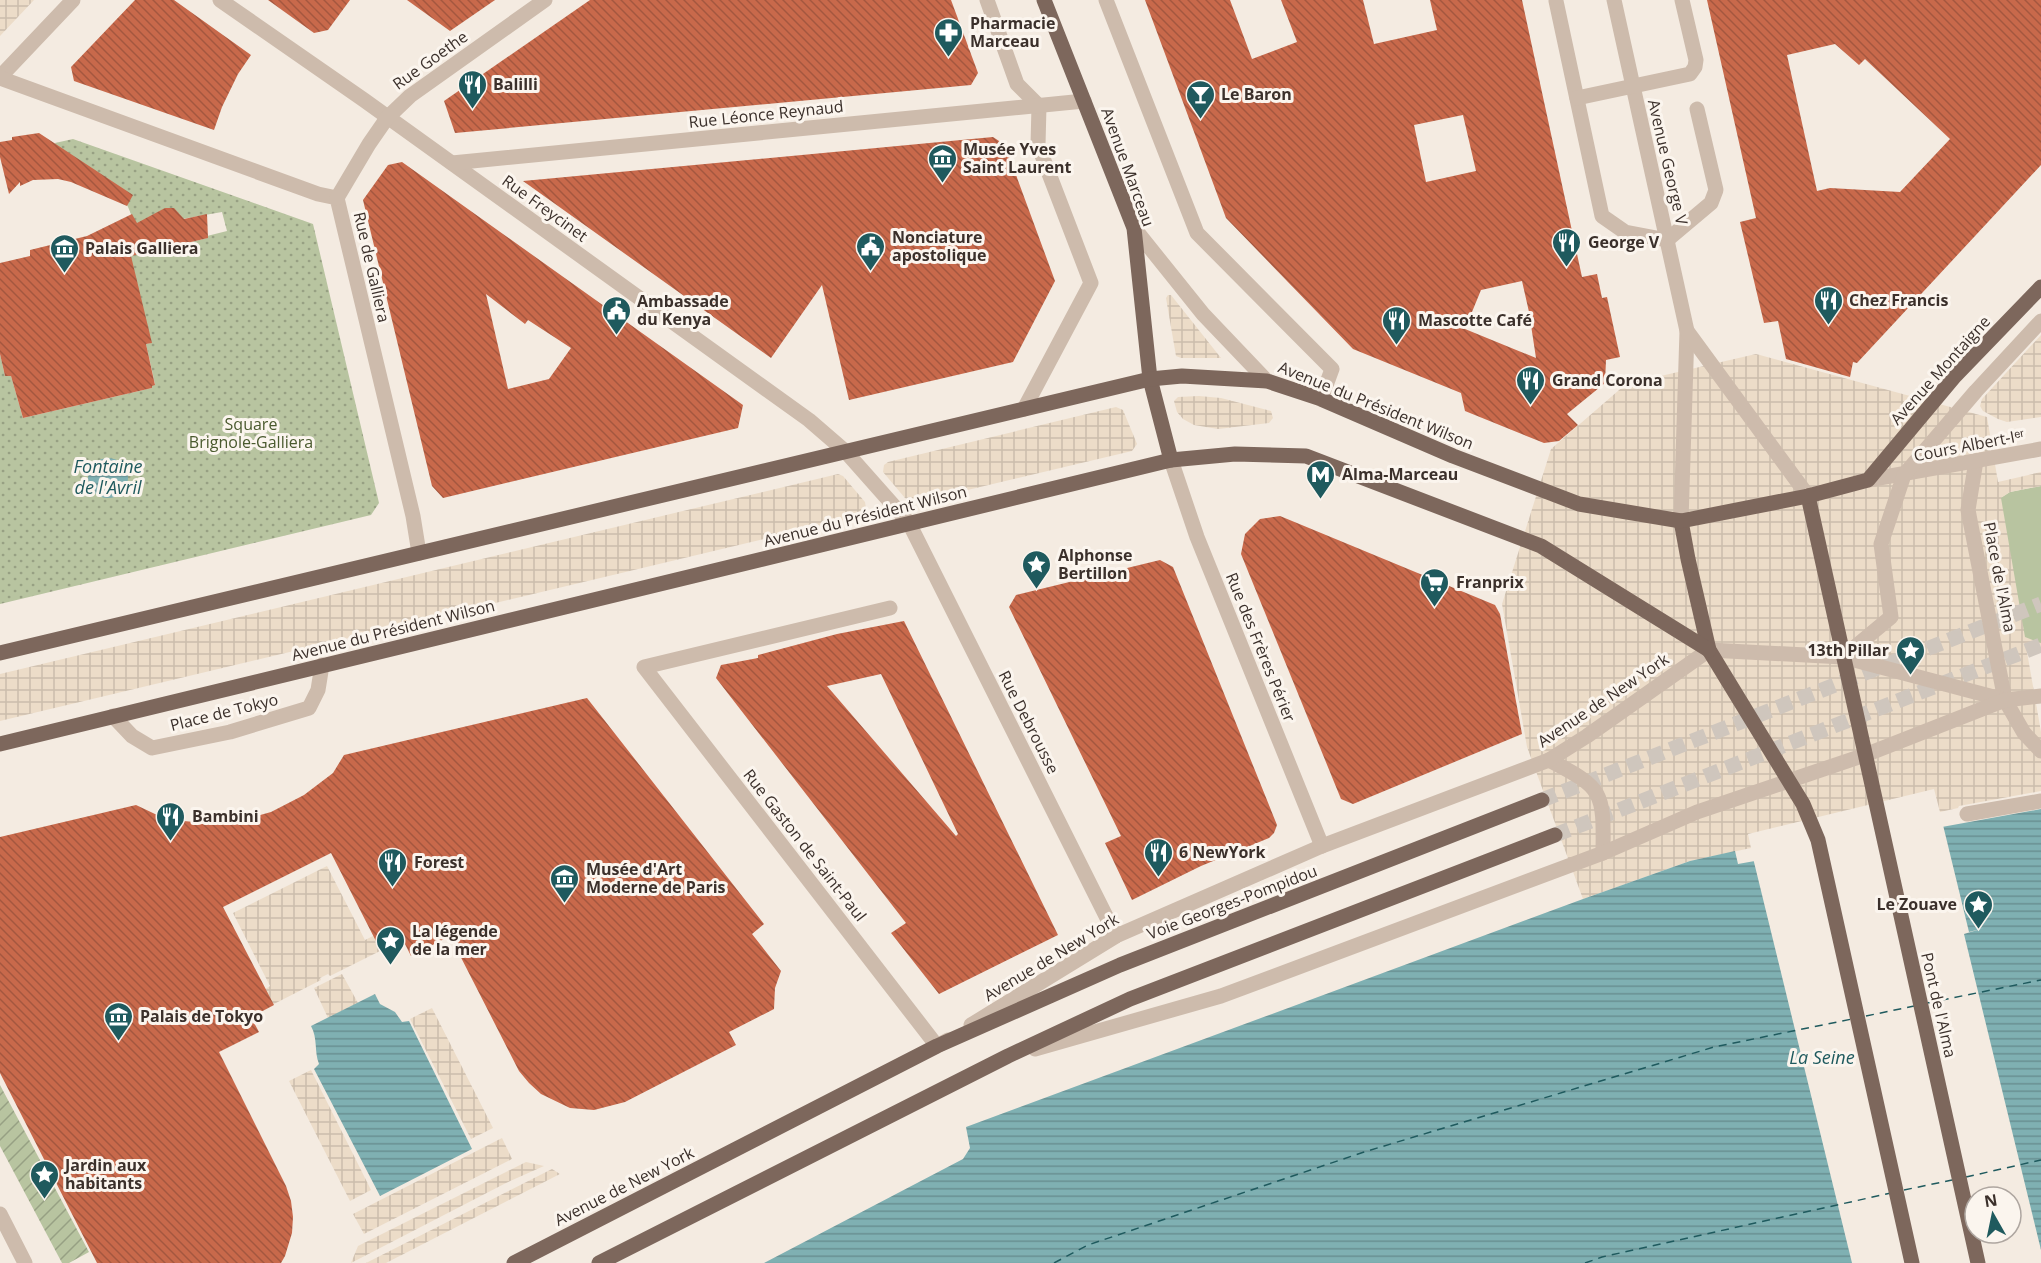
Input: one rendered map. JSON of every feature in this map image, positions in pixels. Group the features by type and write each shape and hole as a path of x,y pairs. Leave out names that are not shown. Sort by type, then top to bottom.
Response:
{"main road":[{"name":"Avenue Marceau","path":"1044,0 1134,228 1150,379 1171,460"},
{"name":"Avenue Montaigne","path":"1868,480 1955,376 2041,287"},
{"name":"Avenue du Président Wilson","path":"0,653 1150,379 1182,376 1267,381 1321,399 1453,456 1580,504 1681,521"},
{"name":"Avenue du Président Wilson","path":"0,744 1171,460 1235,454 1306,456 1540,546 1709,650"},
{"path":"1868,480 1808,496 1681,521 1709,650 1803,804 1818,840 1912,1263"},
{"path":"1808,496 1865,755"},
{"name":"Pont de l'Alma","path":"1865,755 1978,1263"},
{"name":"Voie Georges-Pompidou","path":"937,1046 1120,965 1542,800"},
{"path":"599,1263 1008,1056 1130,999 1555,835"},
{"name":"Avenue de New York","path":"514,1263 937,1046"}],"street":[{"path":"0,77 73,0"},
{"name":"Rue Freycinet","path":"220,0 452,163 809,420 846,452 909,523"},
{"name":"Rue Goethe","path":"337,198 387,118 410,96 545,0"},
{"path":"987,0 1017,84 1039,106 1038,145 1091,282 1024,410"},
{"path":"1106,0 1197,233 1332,369 1321,399"},
{"name":"Avenue George V","path":"1614,0 1688,331 1681,521"},
{"path":"1576,98 1690,74 1695,67 1696,60 1683,0"},
{"path":"1556,1 1602,216 1626,232 1667,240 1711,203 1716,190 1697,108"},
{"name":"Rue de Galliera","path":"0,77 318,194 337,198 413,516 419,553"},
{"name":"Rue Léonce Reynaud","path":"452,163 1084,102"},
{"path":"1134,228 1203,314 1267,381"},
{"path":"1843,657 1892,617 1881,544 1904,475 1976,391 2041,321"},
{"name":"Avenue George V","path":"1688,331 1808,496"},
{"name":"Cours Albert-Iᵉʳ","path":"1904,475 2041,449"},
{"name":"Rue des Frères Périer","path":"1171,460 1197,537 1322,846"},
{"name":"Place de l'Alma","path":"1976,461 1968,510 2006,700 2024,733 2041,751"},
{"path":"1868,480 1904,475"},
{"name":"Rue Debrousse","path":"909,523 1116,936"},
{"name":"Rue Gaston de Saint-Paul","path":"890,608 645,666 937,1046"},
{"path":"1709,650 1843,657 2006,700"},
{"name":"Avenue de New York","path":"937,1046 1116,936 1322,846 1549,760 1709,650"},
{"name":"Place de Tokyo","path":"113,716 132,736 152,748 230,732 309,708 318,690 322,665"},
{"path":"1008,1056 1221,996 1603,853 1697,812 1865,755 2006,700 2041,696"},
{"path":"1549,760 1583,777 1593,786 1600,800 1604,821 1603,853"},
{"path":"1967,814 2041,801"},
{"path":"0,1214 25,1263"}],"green space":[{"name":"Square Brignole-Galliera","path":"73,139 313,224 379,503 371,515 0,604 0,354 5,376 11,376 23,418 152,388 155,384 146,344 151,343 124,256 156,251 227,231 222,212 182,219 172,209 160,211 136,230 125,201 109,181 86,167 58,156 55,143"},
{"path":"2041,486 2041,643 2018,633 2000,498 2010,492"},
{"name":"Jardin aux habitants","path":"0,1085 89,1252 69,1263 62,1263 0,1146"}],"shaded area":[{"path":"0,0 34,0 0,36"},
{"path":"1171,295 1221,358 1176,356 1166,298"},
{"path":"2041,335 2041,417 2007,422 1983,411 1980,406 1982,399"},
{"path":"1756,354 1987,417 1998,482 2041,472 2041,486 2010,492 2001,498 2025,637 2041,643 2041,652 2027,652 2041,732 2041,791 1959,806 1940,812 1934,789 1748,834 1751,848 1690,861 1583,899 1527,747 1502,604 1551,449 1626,384"},
{"path":"1178,397 1221,398 1271,411 1273,418 1269,423 1218,429 1194,425 1183,419 1177,412 1174,401"},
{"path":"1116,407 1123,410 1137,444 1132,451 917,502 905,498 883,472 884,465 888,462"},
{"path":"838,474 843,476 865,502 866,508 860,516 0,721 0,674"},
{"path":"327,866 365,940 375,935 382,950 330,976 328,974 320,978 321,980 272,1005 264,990 270,986 233,913"},
{"path":"342,974 358,1003 328,1018 314,988"},
{"path":"432,1008 493,1128 471,1139 410,1019"},
{"path":"311,1070 371,1190 350,1201 289,1081"},
{"path":"502,1138 512,1159 364,1234 353,1214"},
{"path":"526,1162 544,1166 506,1183 351,1263 358,1246"},
{"path":"552,1169 560,1174 386,1263 366,1263"}],"water":[{"name":"Fontaine de l'Avril","path":"108,458 116,459 122,464 127,470 127,486 122,492 116,497 108,498 100,497 94,492 89,486 88,478 89,470 94,464 100,459"},
{"name":"La Seine","path":"2041,809 2041,1263 764,1263 963,1159 970,1148 966,1127 1583,899 1690,861 1735,851 1738,864"},
{"path":"375,994 380,1004 395,1012 402,1022 409,1021 472,1149 380,1196 314,1069 319,1064 311,1026"}],"pier":[{"path":"1943,825 1969,932 1984,928 1964,934 2041,1250 2041,1263 1852,1263 1753,858"}],"building":[{"path":"135,0 174,0 251,55 238,74 214,130 74,81 71,67"},
{"path":"268,0 350,0 328,30 314,33"},
{"path":"407,0 495,0 450,31"},
{"path":"590,0 951,0 978,73 971,85 455,133 444,101"},
{"path":"1145,0 1230,0 1252,59 1297,42 1281,0 1363,0 1374,44 1437,30 1430,0 1522,0 1582,277 1597,274 1602,298 1607,297 1620,357 1606,360 1605,383 1567,414 1578,425 1559,441 1544,443 1465,411 1461,393 1353,349 1226,218","holes":["1463,115 1476,171 1426,182 1414,125","1522,281 1529,312 1536,358 1465,329 1481,290"]},
{"path":"1707,0 2041,0 2041,165 1857,363 1853,362 1850,377 1786,359 1778,321 1764,323 1740,222 1756,218","holes":["1835,44 1859,65 1865,59 1950,139 1900,192 1830,188 1817,191 1787,55"]},
{"path":"39,133 133,195 127,206 71,182 58,179 33,180 20,186 20,182 9,194 0,157 0,142 12,140 12,137"},
{"path":"993,137 1005,145 1055,281 1013,362 849,400 822,285 771,358 523,181"},
{"path":"402,162 743,405 738,428 443,498 432,486 363,200 388,165","holes":["486,294 525,324 528,320 571,348 549,379 508,389"]},
{"name":"Palais Galliera","path":"165,208 174,208 184,219 207,214 208,238 131,256 152,343 146,344 155,385 152,388 23,418 11,376 5,376 0,354 0,263 30,256 30,250 87,236 132,214 137,223"},
{"path":"1280,516 1495,605 1500,614 1522,734 1353,804 1341,799 1241,554 1245,534 1260,519"},
{"path":"1160,560 1173,567 1277,825 1269,838 1201,866 1132,900 1105,843 1121,836 1009,607 1016,595"},
{"path":"904,621 1058,935 939,994 891,933 906,923 716,678 721,665 758,658 758,655 837,634","holes":["881,674 958,834 956,836 827,686"]},
{"path":"587,698 764,924 752,934 781,971 775,988 774,1009 729,1032 736,1045 625,1102 594,1110 570,1108 541,1094 519,1071 450,936 411,956 403,940 381,951 331,853 223,907 274,1005 251,1017 259,1032 219,1052 286,1186 291,1201 292,1233 285,1256 281,1263 97,1263 0,1073 0,837 136,805 172,820 206,823 243,820 271,812 304,795 333,773 344,755"}],"ferry route":[{"path":"1927,1003 2041,980"},
{"path":"1866,1016 1914,1006"},
{"path":"1054,1263 1088,1245 1364,1152 1714,1047 1852,1019"},
{"path":"1966,1177 2041,1160"},
{"path":"1904,1190 1952,1180"},
{"path":"1585,1263 1602,1257 1891,1193"}],"tunnel":[{"path":"1542,800 2041,604"},
{"path":"1555,835 2041,645"}],"place":[{"name":"Pharmacie Marceau","path":"949,58"},
{"name":"Balilli","path":"472,110"},
{"name":"Le Baron","path":"1200,120"},
{"name":"Musée Yves Saint Laurent","path":"942,184"},
{"name":"George V","path":"1567,268"},
{"name":"Nonciature apostolique","path":"871,272"},
{"name":"Palais Galliera","path":"64,274"},
{"name":"Chez Francis","path":"1828,326"},
{"name":"Ambassade du Kenya","path":"616,336"},
{"name":"Mascotte Café","path":"1397,346"},
{"name":"Grand Corona","path":"1531,406"},
{"name":"Alma-Marceau","path":"1321,500"},
{"name":"Alphonse Bertillon","path":"1037,590"},
{"name":"Franprix","path":"1435,608"},
{"name":"13th Pillar","path":"1910,676"},
{"name":"Bambini","path":"171,842"},
{"name":"6 NewYork","path":"1158,878"},
{"name":"Forest","path":"393,888"},
{"name":"Musée d'Art Moderne de Paris","path":"565,904"},
{"name":"Le Zouave","path":"1978,930"},
{"name":"La légende de la mer","path":"391,966"},
{"name":"Palais de Tokyo","path":"119,1042"},
{"name":"Jardin aux habitants","path":"44,1200"}]}
